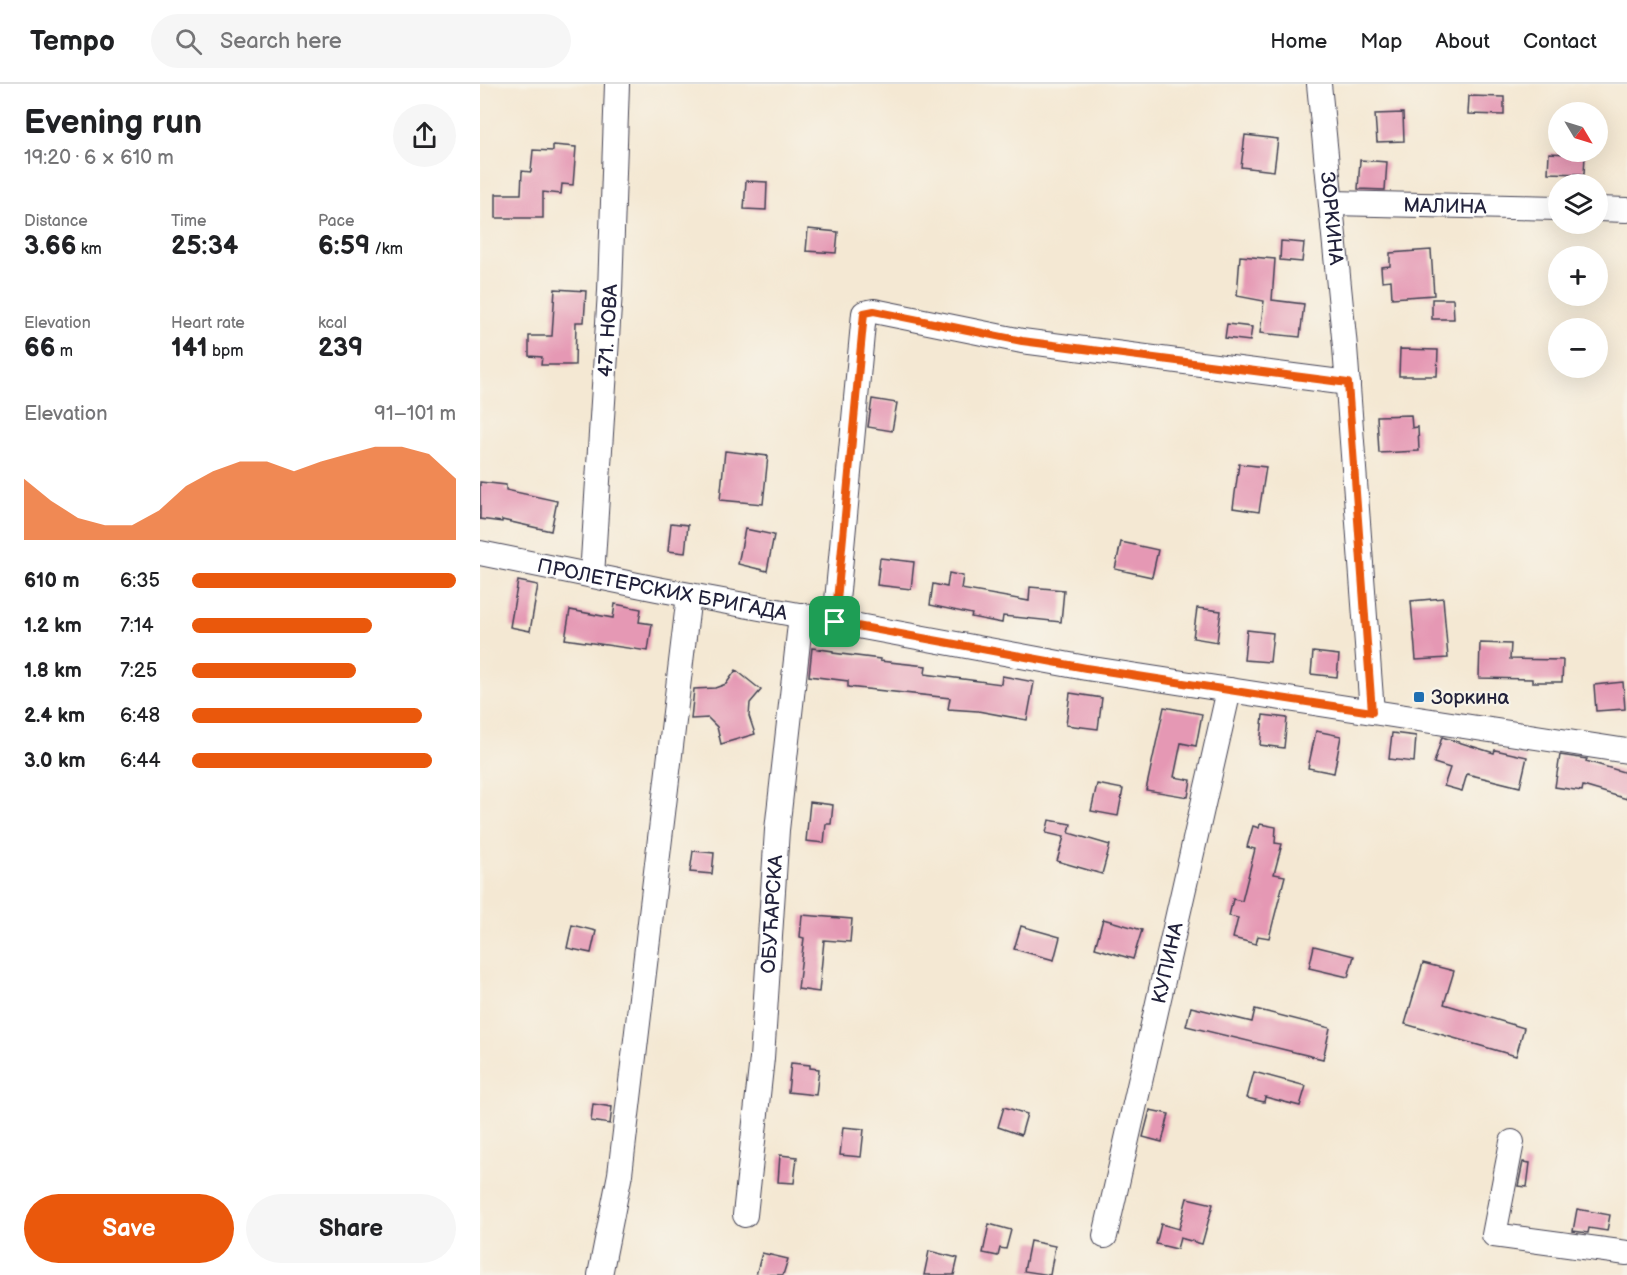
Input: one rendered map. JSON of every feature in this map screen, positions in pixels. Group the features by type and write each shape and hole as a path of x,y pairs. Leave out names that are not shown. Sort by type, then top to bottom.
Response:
{"street":[{"name":"471. НОВА","path":"592,576 610,291 617,84"},
{"name":"ЗОРКИНА","path":"1319,84 1348,383 1372,712"},
{"name":"МАЛИНА","path":"1331,203 1548,208"},
{"path":"1608,209 1627,210"},
{"path":"835,622 864,313 874,311 1022,341 1348,383"},
{"name":"ПРОЛЕТЕРСКИХ БРИГАДА","path":"480,553 689,595 1086,668 1627,752"},
{"path":"600,1275 620,1174 689,595"},
{"name":"ОБУЋАРСКА","path":"745,1215 762,1058 777,830 801,615"},
{"name":"КУПИНА","path":"1105,1236 1229,690"},
{"path":"1512,1142 1494,1235 1627,1253"}],"building":[{"path":"1469,96 1504,97 1504,115 1468,114"},
{"path":"1403,113 1404,141 1377,142 1375,114"},
{"path":"1245,135 1278,139 1274,171 1241,167"},
{"path":"553,145 576,147 573,185 562,184 561,194 543,192 543,218 496,218 496,194 521,194 522,171 531,172 533,150 553,151"},
{"path":"1360,160 1387,162 1385,190 1358,189"},
{"path":"1549,162 1585,162 1584,174 1548,173"},
{"path":"746,181 767,182 766,210 744,209"},
{"path":"808,229 838,232 836,253 806,251"},
{"path":"1281,241 1304,243 1302,262 1280,260"},
{"path":"1431,250 1434,295 1392,298 1391,280 1382,281 1381,267 1390,266 1390,253"},
{"path":"1240,256 1275,259 1272,300 1304,304 1300,337 1260,333 1264,301 1237,296"},
{"path":"555,289 586,291 584,322 576,322 575,365 541,365 542,357 529,356 529,336 552,336"},
{"path":"1432,299 1453,299 1454,319 1432,319"},
{"path":"1227,324 1252,327 1250,341 1225,338"},
{"path":"1400,349 1438,350 1437,376 1399,376"},
{"path":"872,399 897,403 892,431 868,427"},
{"path":"1411,415 1412,428 1418,427 1419,451 1379,453 1377,416"},
{"path":"725,451 768,456 763,504 720,500"},
{"path":"1239,464 1266,467 1259,512 1233,508"},
{"path":"480,482 506,485 506,490 557,501 551,531 502,520 502,522 480,519"},
{"path":"671,523 688,525 685,553 668,551"},
{"path":"745,529 774,535 767,571 738,564"},
{"path":"1121,542 1158,550 1152,577 1115,569"},
{"path":"880,558 914,562 911,589 877,585"},
{"path":"949,573 963,576 961,589 1029,601 1030,587 1064,590 1061,622 1003,616 1002,623 930,605 933,584 947,587"},
{"path":"518,581 538,585 530,631 510,627"},
{"path":"1443,598 1448,658 1416,660 1411,601"},
{"path":"615,604 641,609 639,622 652,624 648,651 565,639 570,610 613,618"},
{"path":"1197,608 1221,611 1217,642 1193,638"},
{"path":"1247,630 1273,633 1270,662 1244,660"},
{"path":"1480,643 1511,644 1510,659 1563,660 1562,682 1479,678"},
{"path":"812,648 880,659 880,661 926,666 925,674 1001,684 1002,676 1034,682 1027,720 978,711 948,709 950,698 848,687 848,681 809,676"},
{"path":"1313,652 1339,655 1337,677 1311,674"},
{"path":"736,670 761,690 750,703 749,716 755,734 721,744 717,727 708,718 691,719 694,689 715,688 726,684"},
{"path":"1623,682 1625,709 1596,711 1594,685"},
{"path":"1070,693 1102,698 1098,729 1066,725"},
{"path":"1164,707 1202,714 1196,746 1181,743 1174,777 1191,780 1188,797 1146,790"},
{"path":"1263,715 1287,718 1284,748 1260,745"},
{"path":"1316,731 1341,736 1334,773 1308,768"},
{"path":"1392,733 1416,736 1414,762 1389,759"},
{"path":"1442,737 1494,753 1495,750 1527,757 1520,787 1467,774 1462,791 1444,786 1450,768 1434,763"},
{"path":"1560,755 1587,759 1586,761 1627,773 1627,799 1583,786 1582,791 1555,787"},
{"path":"1097,784 1123,789 1118,816 1091,811"},
{"path":"810,802 833,805 831,824 826,824 824,843 806,841"},
{"path":"1049,820 1071,824 1069,833 1110,845 1102,874 1057,861 1064,837 1046,833"},
{"path":"1260,824 1276,827 1275,843 1282,844 1274,874 1285,876 1269,938 1258,936 1256,944 1233,938 1238,918 1229,916 1233,899 1242,901 1255,849 1247,847 1253,826 1259,828"},
{"path":"693,851 714,853 712,874 690,872"},
{"path":"802,915 852,919 850,942 824,940 819,992 798,989 804,938 800,937"},
{"path":"1103,919 1142,930 1133,959 1095,948"},
{"path":"572,925 596,931 591,953 567,948"},
{"path":"1021,926 1060,937 1054,960 1014,949"},
{"path":"1314,946 1354,956 1348,977 1309,968"},
{"path":"1423,963 1454,971 1444,1004 1524,1028 1516,1056 1405,1024"},
{"path":"1191,1007 1252,1022 1255,1009 1330,1028 1323,1059 1186,1026"},
{"path":"791,1063 810,1065 810,1068 819,1069 816,1095 788,1092"},
{"path":"1254,1072 1306,1086 1300,1106 1265,1097 1264,1102 1247,1098"},
{"path":"593,1104 612,1107 610,1124 591,1121"},
{"path":"1004,1107 1027,1114 1021,1135 998,1127"},
{"path":"1150,1110 1169,1114 1162,1142 1143,1137"},
{"path":"843,1127 864,1129 861,1157 840,1155"},
{"path":"780,1155 797,1157 794,1183 778,1182"},
{"path":"1523,1162 1530,1163 1527,1187 1518,1186"},
{"path":"1187,1198 1213,1204 1202,1244 1180,1238 1177,1249 1156,1244 1161,1224 1179,1229"},
{"path":"1577,1209 1610,1215 1607,1231 1589,1228 1588,1233 1573,1231"},
{"path":"989,1224 1011,1230 1006,1249 1000,1248 998,1256 983,1253"},
{"path":"1030,1241 1055,1246 1050,1275 1024,1271"},
{"path":"929,1251 958,1258 954,1275 924,1275"},
{"path":"762,1253 788,1259 783,1275 756,1275"}],"place":[{"name":"Зоркина","path":"1419,697"}],"route":[{"path":"874,311 1022,341 1348,383 1372,712 1086,668 835,622 864,313 874,311"}]}
